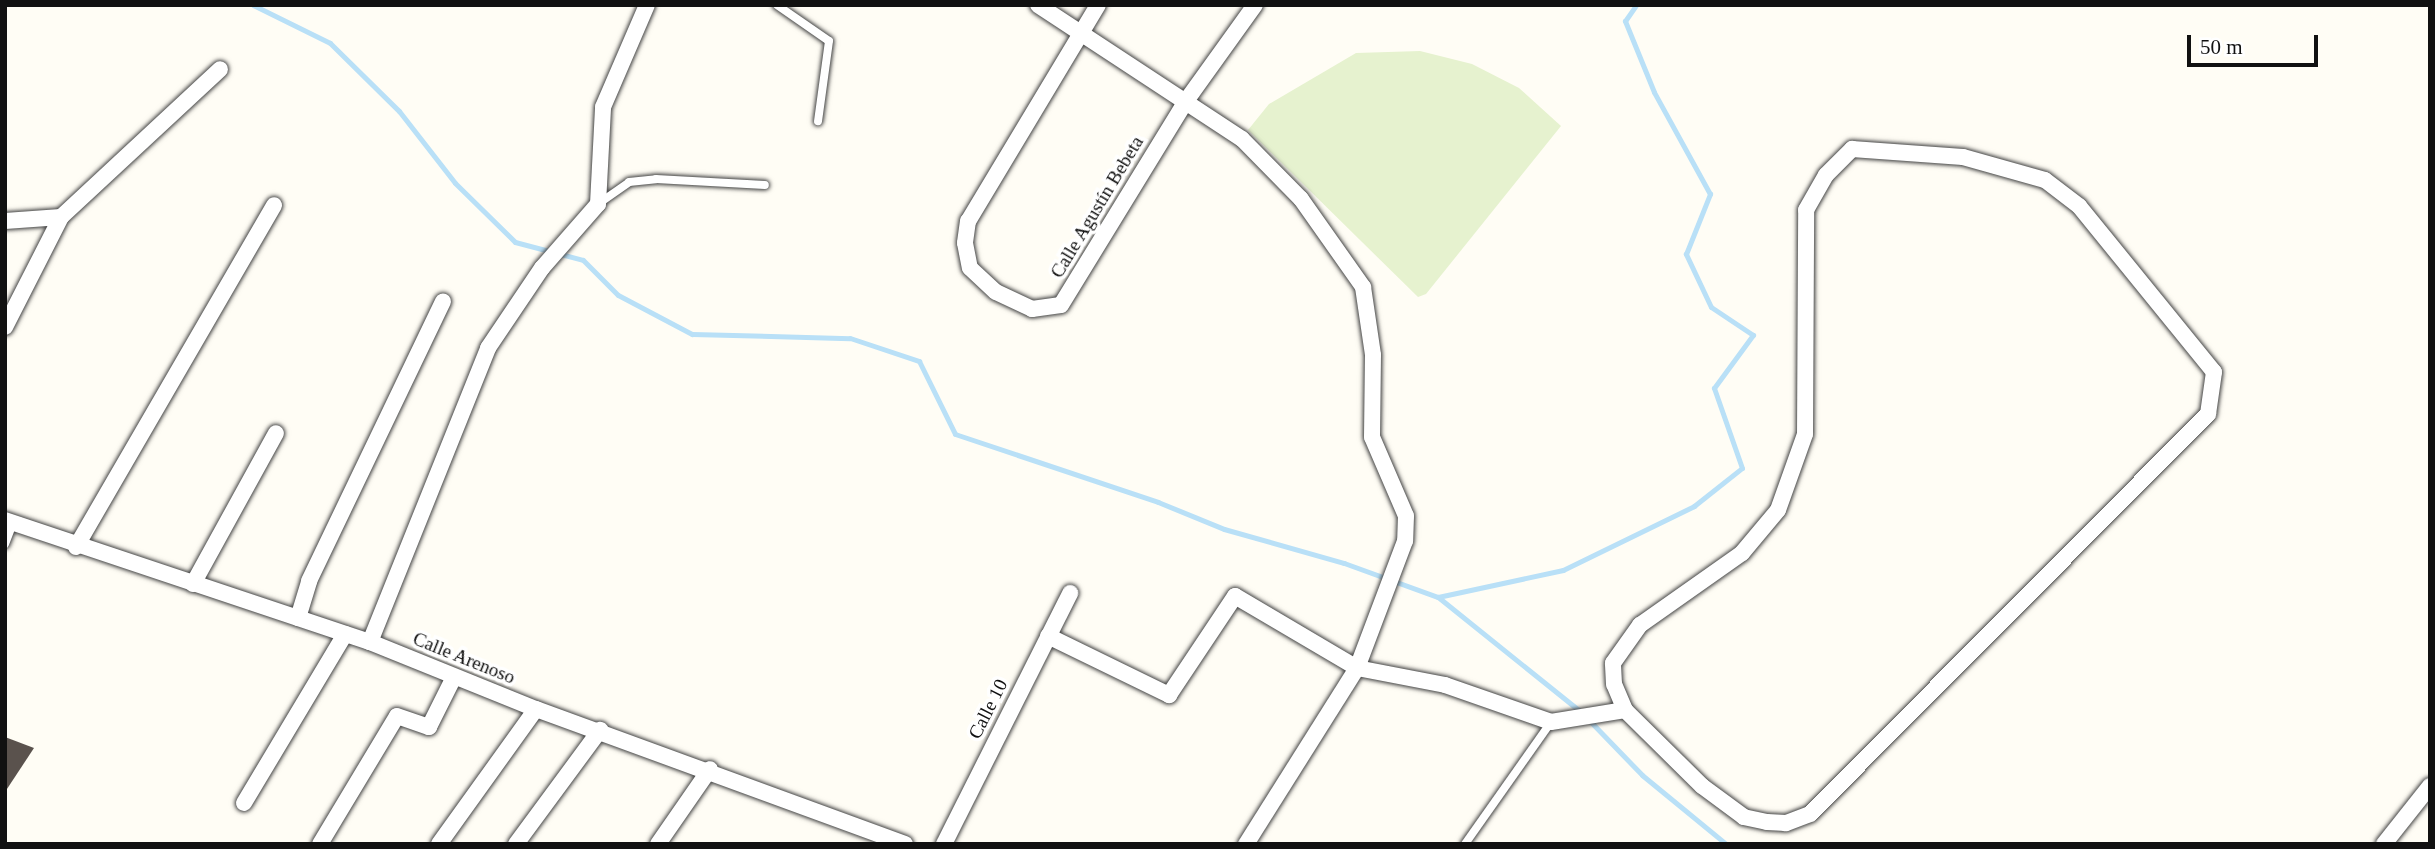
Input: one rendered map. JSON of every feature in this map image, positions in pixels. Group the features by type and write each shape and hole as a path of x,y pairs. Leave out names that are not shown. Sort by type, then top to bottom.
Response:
{"street":[{"path":"370,642 488,348 542,268 574,228 598,204 603,107 647,5"},
{"path":"1038,5 1242,139 1301,199 1363,286 1373,355 1372,437 1406,516 1405,541 1357,668 1246,844"},
{"name":"Calle Agustín Bebeta","path":"1098,5 1077,33 968,221 965,243 970,268 996,292 1032,309 1061,305 1186,101 1255,5"},
{"path":"5,327 61,217 220,69"},
{"path":"1852,149 1964,157 2045,180 2079,206 2214,372 2208,414 1810,814 1786,824 1744,817 1702,786 1625,710 1614,684 1613,663 1625,642 1760,535 1778,510 1796,468 1805,434 1806,210 1826,175 1852,149"},
{"path":"76,547 274,205"},
{"path":"5,221 61,217"},
{"path":"298,618 309,581 443,301"},
{"path":"193,584 276,433"},
{"name":"Calle Arenoso","path":"9,522 76,547 370,642 536,709 710,769 871,837 905,844"},
{"name":"Calle 10","path":"944,844 1070,593"},
{"path":"1048,636 1169,695 1235,596 1357,668 1444,685 1557,721 1625,710"},
{"path":"244,803 345,634"},
{"path":"320,844 397,716 429,727 454,677"},
{"path":"439,844 536,709"},
{"path":"516,844 600,730"},
{"path":"659,844 710,769"},
{"path":"2384,844 2430,786"}],"lane":[{"path":"777,5 829,41 818,121"},
{"path":"598,204 629,182 656,179 765,185"},
{"path":"5,544 9,522"},
{"path":"1465,844 1557,721"}],"green space":[{"path":"1420,51 1472,64 1519,88 1561,126 1426,294 1418,297 1248,130 1269,104 1356,53"}],"building":[{"path":"5,737 34,748 5,792"}],"waterway":[{"path":"253,5 330,43 399,111 455,183 515,242 583,260 618,295 692,334 850,338 919,361 955,434 1158,502 1224,529 1344,563 1438,597 1581,712"},
{"path":"1438,597 1563,570 1694,506 1742,468 1714,388 1753,335 1711,307 1686,254 1710,194 1654,92 1625,21 1636,5"},
{"path":"1588,719 1642,775 1726,844"}]}
